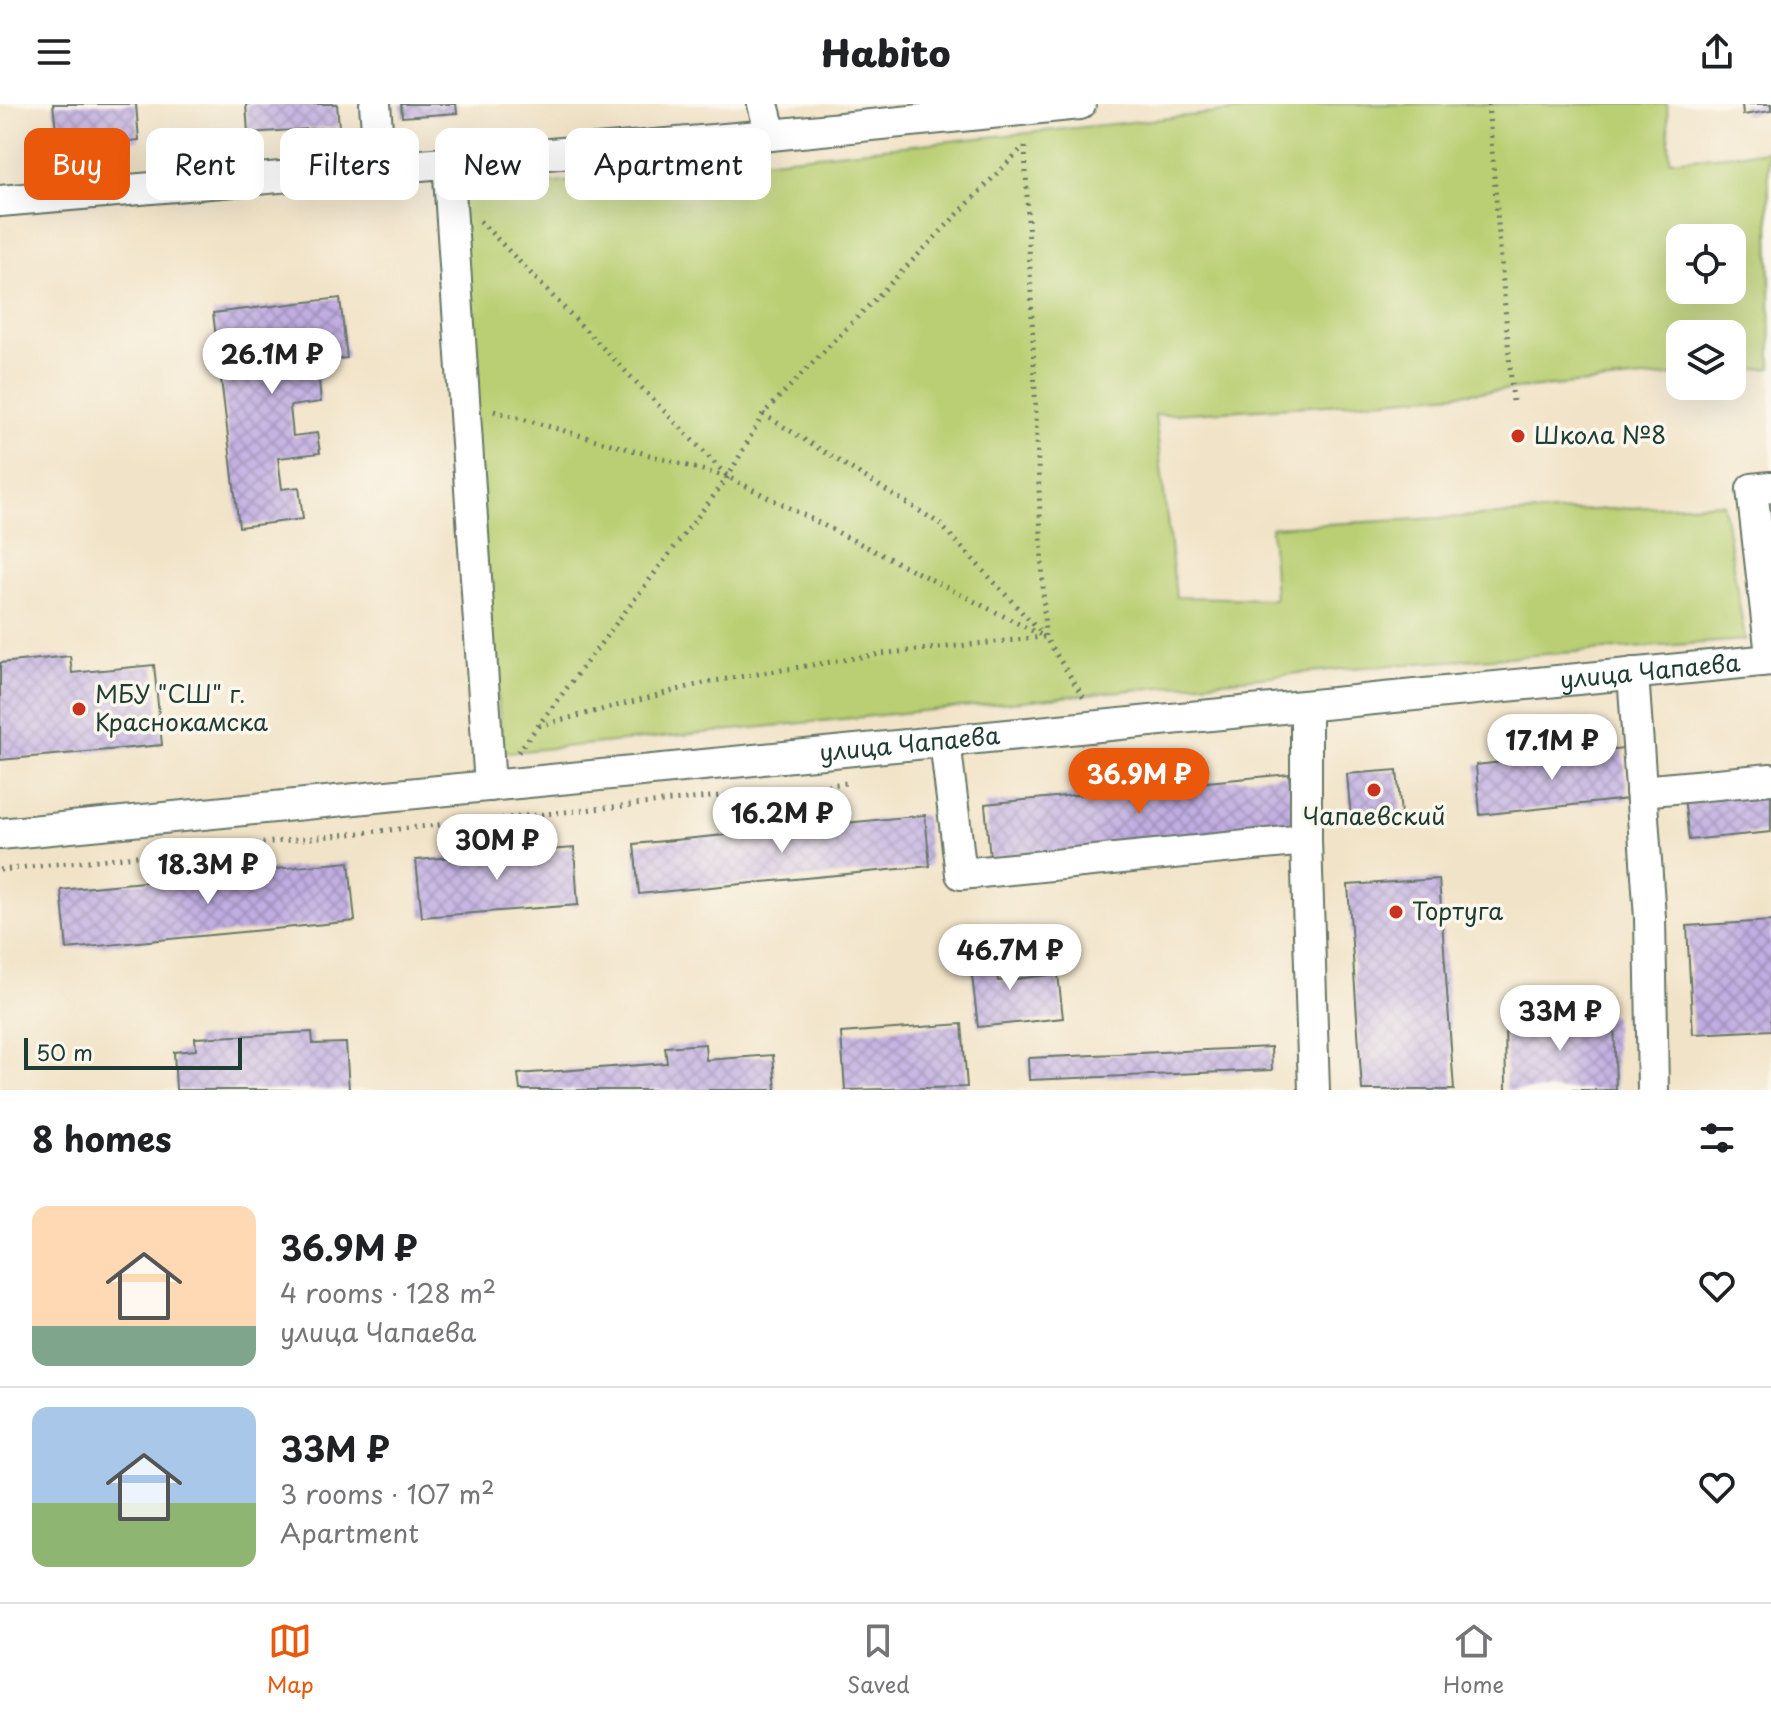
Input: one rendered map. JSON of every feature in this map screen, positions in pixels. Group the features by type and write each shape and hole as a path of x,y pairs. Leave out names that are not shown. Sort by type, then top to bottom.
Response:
{"street":[{"path":"375,104 377,128"},
{"path":"763,104 769,128"},
{"path":"771,135 924,112 1080,104"},
{"path":"0,201 280,176"},
{"path":"450,200 490,786"},
{"path":"1771,487 1752,489 1771,657"},
{"name":"улица Чапаева","path":"0,834 1306,706 1771,657"},
{"path":"1633,673 1650,918 1653,1090"},
{"path":"1306,706 1306,840 1314,1090"},
{"path":"945,741 961,874 1306,840"},
{"path":"1641,791 1771,779"}],"path":[{"path":"1488,104 1513,403"},
{"path":"515,756 728,477 763,414 1024,146 1045,637"},
{"path":"456,200 728,477"},
{"path":"464,403 728,477 1045,637"},
{"path":"763,414 939,523 1045,637 1086,700"},
{"path":"538,727 708,682 880,654 1045,637"}],"green space":[{"path":"1301,104 1667,104 1670,160 1768,151 1771,368 1746,370 1746,320 1666,320 1666,376 1327,405 1155,415 1176,597 1275,599 1271,527 1723,503 1745,640 1351,668 503,753 451,200 549,200 549,184 565,182 565,200 771,200 771,160"}],"building":[{"path":"53,104 136,104 139,140 130,141 130,128 56,128"},
{"path":"246,104 337,104 339,127 280,128 280,131 264,132 264,128 248,128"},
{"path":"401,104 456,104 457,113 402,117"},
{"path":"1742,104 1771,104 1771,111 1743,115"},
{"path":"340,298 347,358 317,361 321,402 290,406 293,436 317,433 320,453 278,458 282,489 299,487 303,519 239,527 213,313"},
{"name":"МБУ \"СШ\" г. Краснокамска","path":"70,656 72,673 154,665 162,745 0,760 0,663"},
{"path":"1623,749 1628,799 1480,815 1476,765"},
{"path":"1397,770 1401,815 1351,819 1347,774"},
{"path":"1289,774 1294,827 990,858 985,804"},
{"path":"1771,782 1771,832 1689,840 1683,789"},
{"path":"925,815 930,866 639,894 634,844"},
{"path":"574,848 578,905 422,917 416,860"},
{"path":"349,862 355,921 67,949 61,890"},
{"path":"1439,879 1454,1090 1362,1090 1348,885"},
{"path":"1771,921 1771,1030 1693,1034 1687,926"},
{"path":"993,939 998,981 1058,974 1063,1018 978,1027 968,941"},
{"path":"1614,1015 1616,1090 1506,1090 1505,1017"},
{"path":"962,1024 967,1087 845,1090 841,1033"},
{"path":"312,1032 313,1044 346,1043 349,1090 176,1090 174,1052 196,1050 195,1038"},
{"path":"705,1044 706,1060 773,1055 776,1090 520,1090 518,1074 667,1063 665,1047"},
{"path":"1271,1047 1272,1070 1029,1080 1028,1058"}],"place":[{"name":"Школа №8","path":"1518,436"},
{"name":"МБУ \"СШ\" г. Краснокамска","path":"79,709"},
{"name":"Чапаевский","path":"1374,790"},
{"name":"Тортуга","path":"1396,912"}]}
